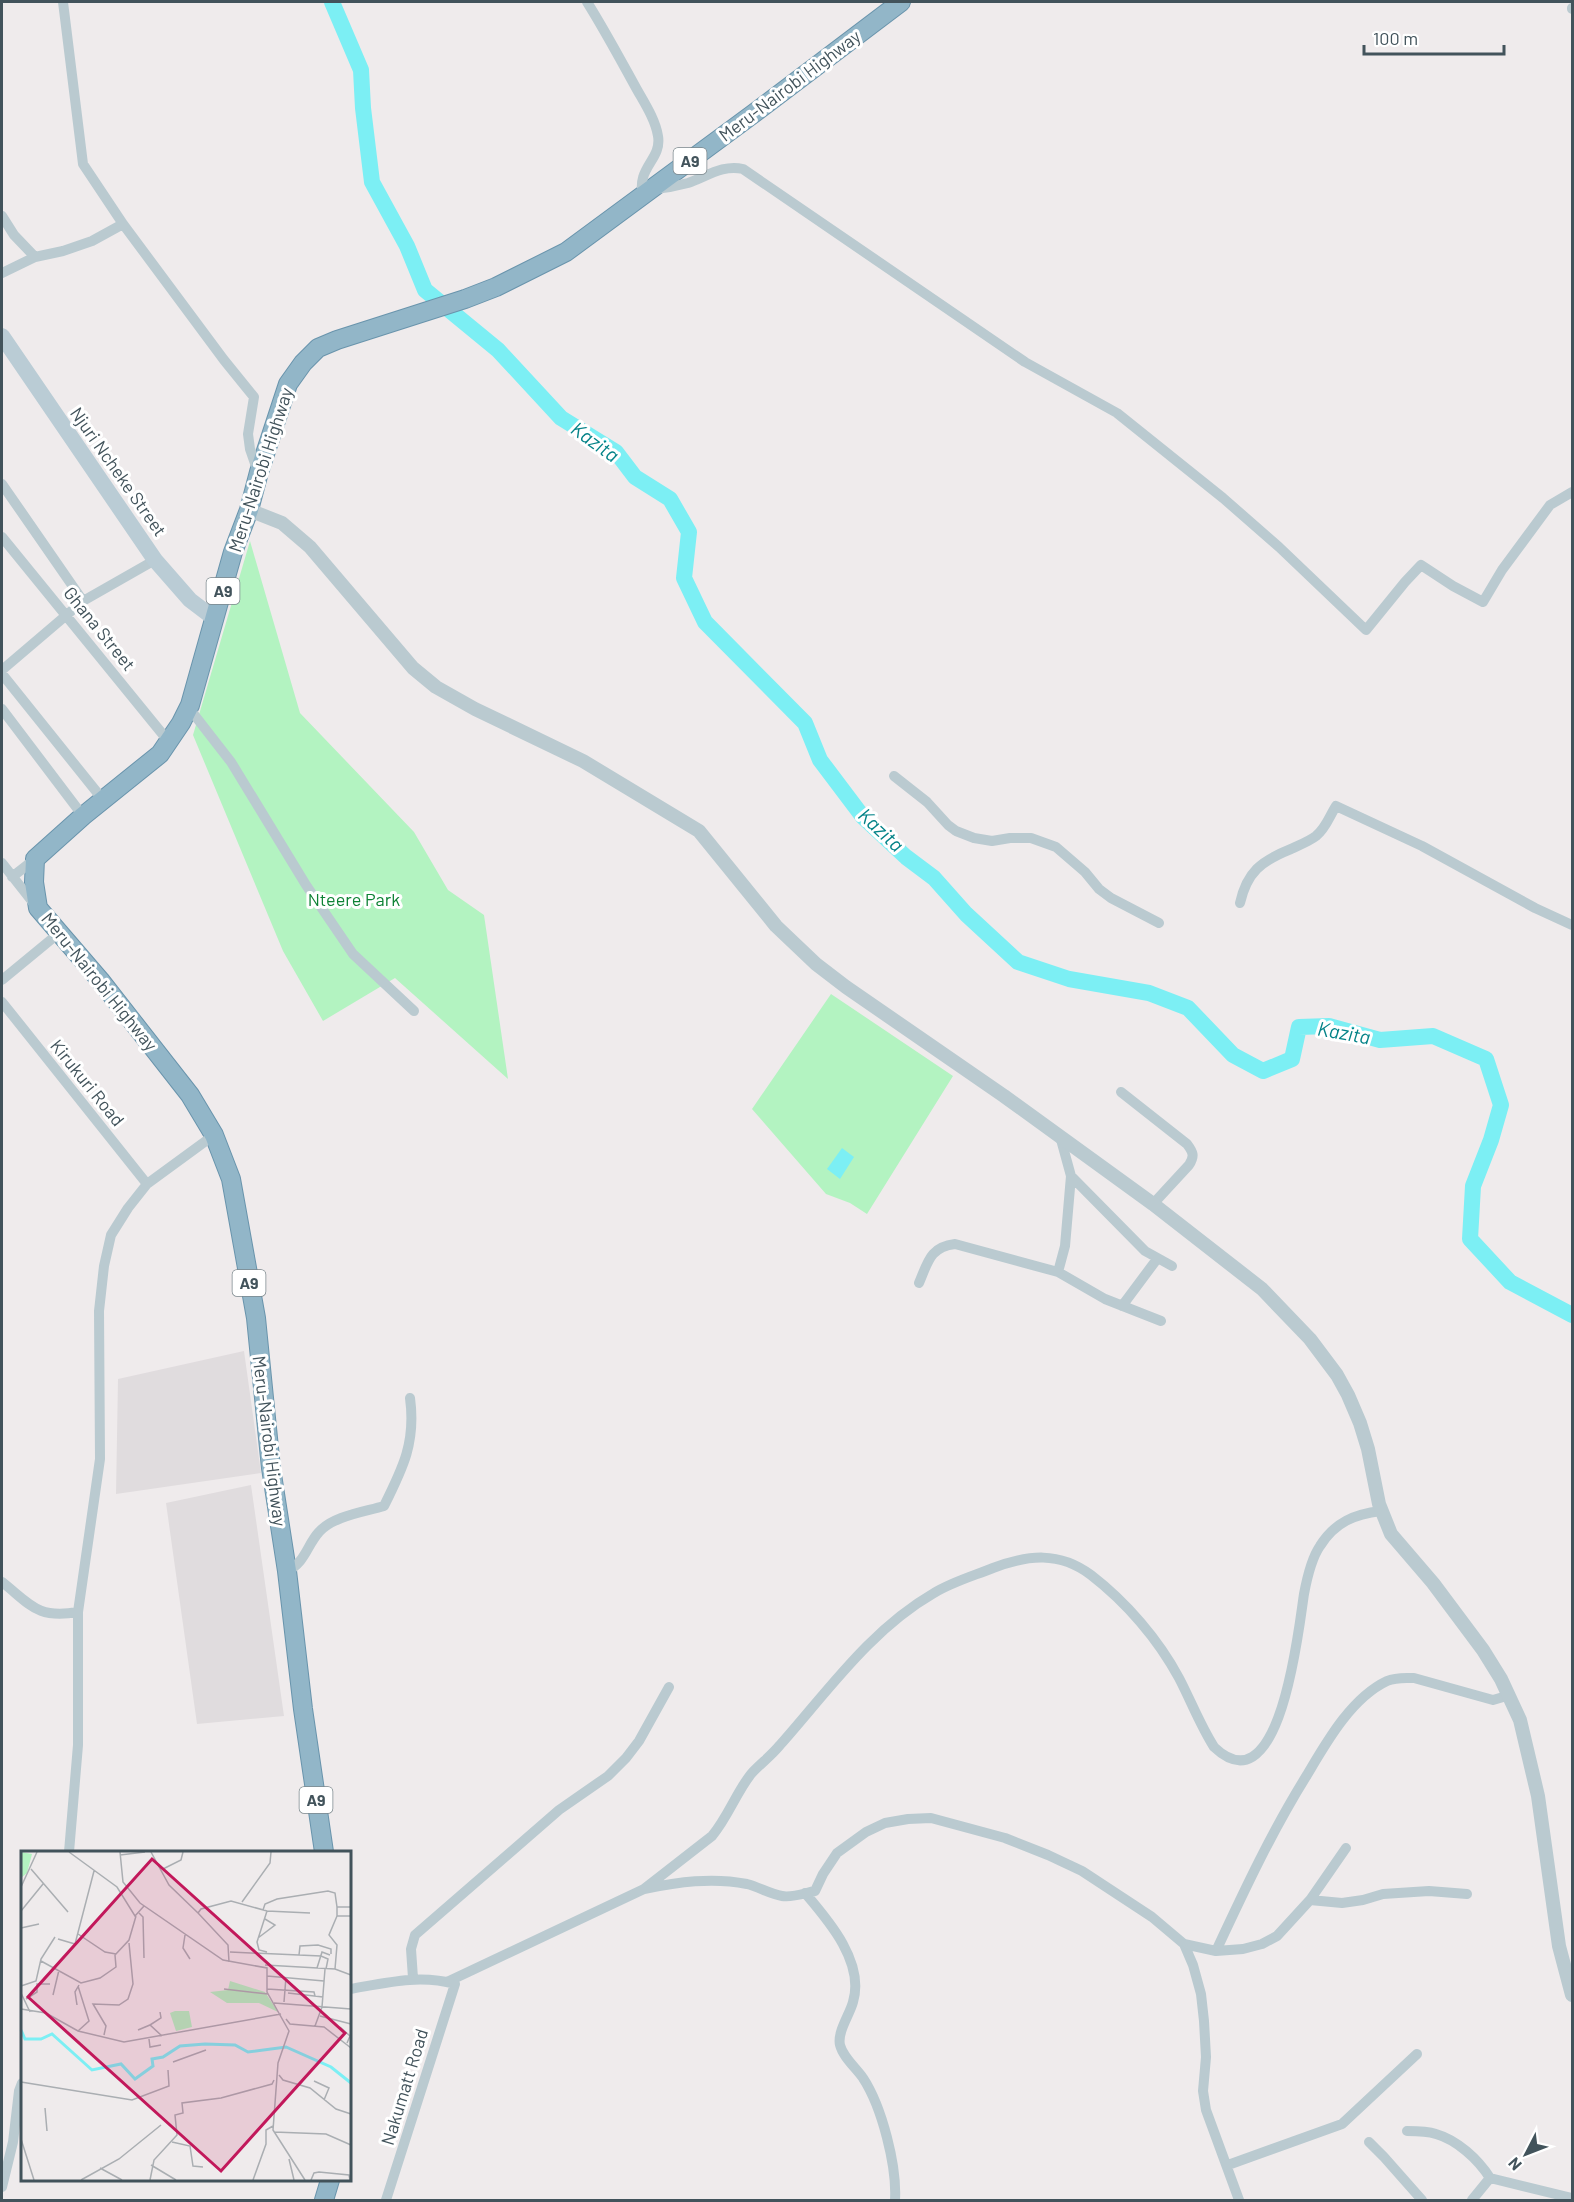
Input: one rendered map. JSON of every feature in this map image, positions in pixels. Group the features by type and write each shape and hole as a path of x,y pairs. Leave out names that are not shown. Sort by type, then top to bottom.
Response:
{"highway":[{"name":"Meru-Nairobi Highway","path":"324,1851 271,1468 255,1318 231,1179 214,1135 183,1086 100,980 38,908 34,882 35,859 83,816 160,754 189,708 233,552 249,510 288,384 303,363 318,348 337,339 412,317 496,287 566,252 901,2"},
{"path":"324,2200 330,2181"}],"main road":[{"name":"Njuri Ncheke Street","path":"2,336 155,560 190,600 215,619"}],"street":[{"path":"63,2 83,165 123,224 254,397 248,434 250,449 259,472"},
{"path":"587,2 609,36 654,123 658,138 657,151 641,178 647,193 689,182 725,168 743,169 1025,362 1117,413 1239,512 1366,630 1421,566 1483,602 1502,570 1550,505 1572,492"},
{"path":"2,216 14,235 34,257"},
{"path":"2,273 34,257 63,251 92,241 123,224"},
{"path":"2,483 83,601"},
{"path":"249,510 282,523 310,547 413,668 436,687 475,709 583,761 699,831 776,926 816,964 1153,1204 1262,1290 1310,1339 1337,1375 1360,1424 1381,1511 1391,1534 1433,1582 1483,1650 1510,1695 1520,1720 1532,1766 1559,1946 1572,1995"},
{"name":"Ghana Street","path":"2,537 169,742"},
{"path":"2,670 83,601 155,560"},
{"path":"2,674 104,801"},
{"path":"189,708 231,762 306,885 354,954 414,1011"},
{"path":"2,709 83,816"},
{"path":"894,776 927,802 956,831 992,842 1010,838 1031,838 1056,848 1085,872 1105,894 1159,923"},
{"path":"1240,903 1256,867 1313,838 1328,822 1336,806 1422,846 1535,908 1572,925"},
{"path":"12,877 35,859"},
{"path":"2,863 38,908"},
{"path":"2,980 59,933"},
{"name":"Kirukuri Road","path":"2,1002 147,1184"},
{"path":"1121,1092 1192,1150 1194,1158 1189,1165 1153,1204"},
{"path":"69,1851 78,1745 78,1612 100,1459 99,1311 104,1266 111,1235 147,1184 214,1135"},
{"path":"1058,1272 1065,1246 1071,1176 1060,1136"},
{"path":"1071,1176 1131,1238 1157,1259 1172,1266"},
{"path":"920,1283 930,1257 938,1248 955,1244 1040,1269 1058,1272 1093,1293 1161,1321"},
{"path":"1122,1306 1157,1259"},
{"path":"287,1571 301,1562 319,1530 330,1522 384,1506 403,1469 410,1444 413,1419 410,1398"},
{"path":"351,1989 413,1978 451,1983 644,1889 712,1836 753,1772 780,1745 855,1657 899,1616 935,1592 957,1581 1016,1560 1050,1556 1089,1573 1106,1587 1148,1631 1165,1654 1214,1747 1233,1758 1251,1757 1268,1740 1284,1705 1294,1663 1305,1592 1313,1559 1319,1546 1332,1532 1355,1515 1381,1511"},
{"path":"2,1582 29,1606 53,1614 78,1612"},
{"path":"1216,1951 1288,1804 1336,1729 1354,1707 1378,1686 1400,1677 1414,1678 1493,1700 1510,1695"},
{"path":"413,1978 411,1949 415,1935 559,1810 608,1776 639,1741 669,1687"},
{"path":"644,1889 674,1882 702,1880 747,1884 784,1897 815,1891 837,1853 866,1832 885,1823 931,1818 1005,1838 1082,1871 1152,1917 1184,1944 1201,1994 1206,2057 1203,2091 1206,2110 1239,2200"},
{"path":"1184,1944 1216,1951 1243,1949 1262,1944 1277,1936 1310,1900 1346,1848"},
{"path":"1310,1900 1342,1903 1383,1894 1429,1891 1467,1893"},
{"path":"805,1893 826,1917 841,1940 850,1963 855,1983 854,1999 840,2034 840,2046 864,2079 877,2105 885,2129 895,2200"},
{"name":"Nakumatt Road","path":"386,2200 451,1983"},
{"path":"1228,2165 1342,2124 1417,2054"},
{"path":"2,2187 13,2142 21,2086"},
{"path":"1407,2131 1427,2132 1446,2139 1473,2157 1490,2178 1572,2198"},
{"path":"1368,2142 1422,2200"},
{"path":"1472,2200 1490,2178"}],"shaded area":[{"path":"244,1351 261,1473 116,1494 118,1379"},
{"path":"251,1485 284,1716 197,1724 166,1503"}],"green space":[{"name":"Nteere Park","path":"250,541 300,713 414,832 448,890 484,915 508,1079 395,978 323,1021 283,951 193,735"},
{"path":"831,994 953,1076 867,1214 850,1203 826,1194 752,1109"}],"water":[{"path":"842,1148 854,1157 840,1179 827,1169"}],"waterway":[{"name":"Kazita","path":"332,2 361,70 372,182 407,246 425,290 498,350 561,418 616,452 635,477 670,499 689,532 684,578 705,622 805,723 820,760 863,817 906,857 934,878 966,914 1018,962 1069,979 1149,993 1188,1008 1233,1055 1263,1071 1292,1059 1299,1027 1329,1026 1380,1040 1433,1036 1486,1059 1501,1105 1491,1140 1473,1186 1470,1239 1510,1282 1572,1315"}]}
